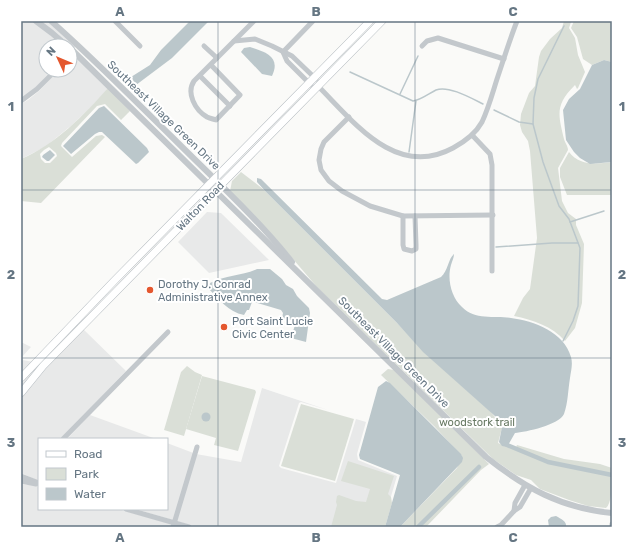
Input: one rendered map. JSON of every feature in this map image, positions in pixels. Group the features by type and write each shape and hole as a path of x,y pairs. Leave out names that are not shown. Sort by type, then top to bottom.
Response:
{"main road":[{"name":"Walton Road","path":"21,378 114,281 370,21"},
{"name":"Walton Road","path":"21,393 43,366 382,21"},
{"path":"119,289 122,280 137,263 144,251"},
{"path":"90,319 93,309 111,289 114,281"}],"street":[{"path":"36,21 58,38"},
{"name":"Southeast Village Green Drive","path":"51,21 79,46 221,185 279,246 307,280"},
{"path":"115,21 140,46"},
{"path":"211,65 240,95 216,120 207,117 198,108 190,95 192,84 254,21"},
{"path":"283,52 313,21"},
{"path":"234,41 255,39 292,56 312,80 349,117 380,144 407,156 426,156 444,153 458,145 472,135 481,123 489,105 517,21"},
{"path":"422,46 427,41 438,38 504,59"},
{"path":"204,46 217,58"},
{"name":"Southeast Village Green Drive","path":"78,59 307,280 387,361 486,457 507,474 525,485 566,504 596,512 612,513"},
{"path":"200,76 230,106"},
{"path":"21,101 37,89 48,78"},
{"path":"349,117 324,142 319,160 321,170 329,181 342,191 354,199 370,206 403,216 493,215"},
{"path":"472,135 490,154 491,158 493,215 492,271"},
{"path":"403,216 403,245 404,249 408,251 416,249 416,216"},
{"path":"64,438 168,332"},
{"path":"174,525 197,447"},
{"path":"21,476 38,484"},
{"path":"21,481 38,484"},
{"path":"514,511 515,503 525,485"},
{"path":"497,527 520,507 531,488"},
{"path":"129,510 174,525 189,527"}],"shaded area":[{"path":"21,21 32,21 55,38 38,38 38,78 44,78 21,99"},
{"path":"40,21 46,21 67,38 60,38"},
{"path":"78,59 108,88 100,98 73,124 45,147 21,159 21,104 39,91 51,78 78,78"},
{"path":"207,212 221,213 269,260 209,273 178,242"},
{"path":"77,323 79,326 21,389 21,385 33,368"},
{"path":"83,329 126,371 61,438 38,438 38,481 21,473 21,398 45,368"},
{"path":"21,343 31,347 21,358"},
{"path":"23,360 33,362 21,374 21,362"},
{"path":"262,388 328,410 301,402 299,403 279,466 281,468 336,483 356,419 366,422 357,454 358,460 397,476 382,527 197,527 138,510 168,510 168,443 196,454 241,462"},
{"path":"90,415 153,438 68,438"},
{"path":"21,484 38,486 38,510 122,510 177,527 21,527"}],"green space":[{"path":"564,21 571,22 569,28 575,38 578,55 585,72 578,88 577,89 575,85 564,98 560,110 560,123 564,139 568,147 568,150 558,168 562,201 568,213 576,219 576,225 584,244 582,303 575,328 565,341 554,331 542,324 514,316 523,298 530,289 537,238 530,151 528,141 522,132 520,125 521,114 529,93 535,86 541,51 550,39 562,28"},
{"path":"574,21 612,21 612,62 604,60 592,65 583,59 577,37 571,28"},
{"path":"108,88 130,111 121,120 105,104 97,106 62,143 61,146 72,157 96,136 102,135 105,137 41,203 21,201 21,159 46,146 57,138 79,119","holes":["49,147 56,153 57,156 50,163 45,163 41,159 40,154"]},
{"path":"569,152 573,157 583,162 612,162 612,195 567,195 560,177 560,168"},
{"name":"woodstork trail","path":"241,172 263,189 426,354 490,411 502,428 498,443 515,450 517,445 564,459 600,464 612,468 611,495 610,501 606,508 588,506 540,489 531,480 516,475 493,459 317,287 281,245 230,191 232,181"},
{"path":"187,366 202,375 184,436 164,430 181,372"},
{"path":"388,369 394,370 489,464 481,470 426,527 400,527 457,468 462,456 434,426 381,375"},
{"path":"202,376 255,390 256,392 238,451 214,445 216,438 186,429"},
{"path":"301,404 354,419 335,481 281,466"},
{"path":"348,461 394,476 388,494 391,497 392,503 385,527 331,527 337,505 337,496 339,495 356,501 366,502 370,489 341,481"}],"water":[{"path":"190,21 209,21 172,58 136,85 131,77 150,65 161,50"},
{"path":"250,47 270,56 275,64 272,76 262,74 241,52 244,48"},
{"path":"604,60 612,62 612,162 590,164 574,152 566,140 563,110 569,99 580,89 592,65"},
{"path":"104,106 147,148 149,152 138,163 136,164 102,132 95,134 71,154 63,146 99,108"},
{"path":"50,150 55,155 47,161 42,157"},
{"path":"257,178 261,179 382,299 387,300 441,277 454,254 449,276 451,288 455,298 462,307 479,316 505,317 538,325 555,334 567,348 571,357 572,365 567,401 564,414 561,418 549,425 515,433 507,447 502,446 499,442 502,427 496,417 423,352 397,323 266,192 257,182"},
{"path":"257,269 270,269 282,279 286,285 293,289 297,296 309,308 310,313 306,342 291,338 295,325 291,320 282,318 283,313 281,310 252,302 249,310 247,310 244,315 228,308 208,288 210,283 216,280"},
{"path":"386,381 390,383 461,454 463,458 462,462 400,527 385,527 400,475 360,459 359,455 378,387"},
{"path":"204,413 208,413 210,417 208,421 204,421 202,419 202,415"},
{"path":"556,516 565,522 566,527 549,527 548,520 551,517"}],"waterway":[{"path":"563,341 573,321 578,306 580,248 569,219 559,206 543,162 533,124 534,98 538,79 564,26"},
{"path":"400,94 418,56"},
{"path":"350,72 413,101 436,90 447,89 460,93 483,104"},
{"path":"409,152 416,101"},
{"path":"494,110 519,122 533,124"},
{"path":"570,222 604,211"},
{"path":"496,247 552,243 578,243"},
{"path":"507,445 548,462 612,475"},
{"path":"418,527 479,467"}],"place":[{"name":"Dorothy J. Conrad Administrative Annex","path":"150,290"},
{"name":"Port Saint Lucie Civic Center","path":"224,327"}]}
